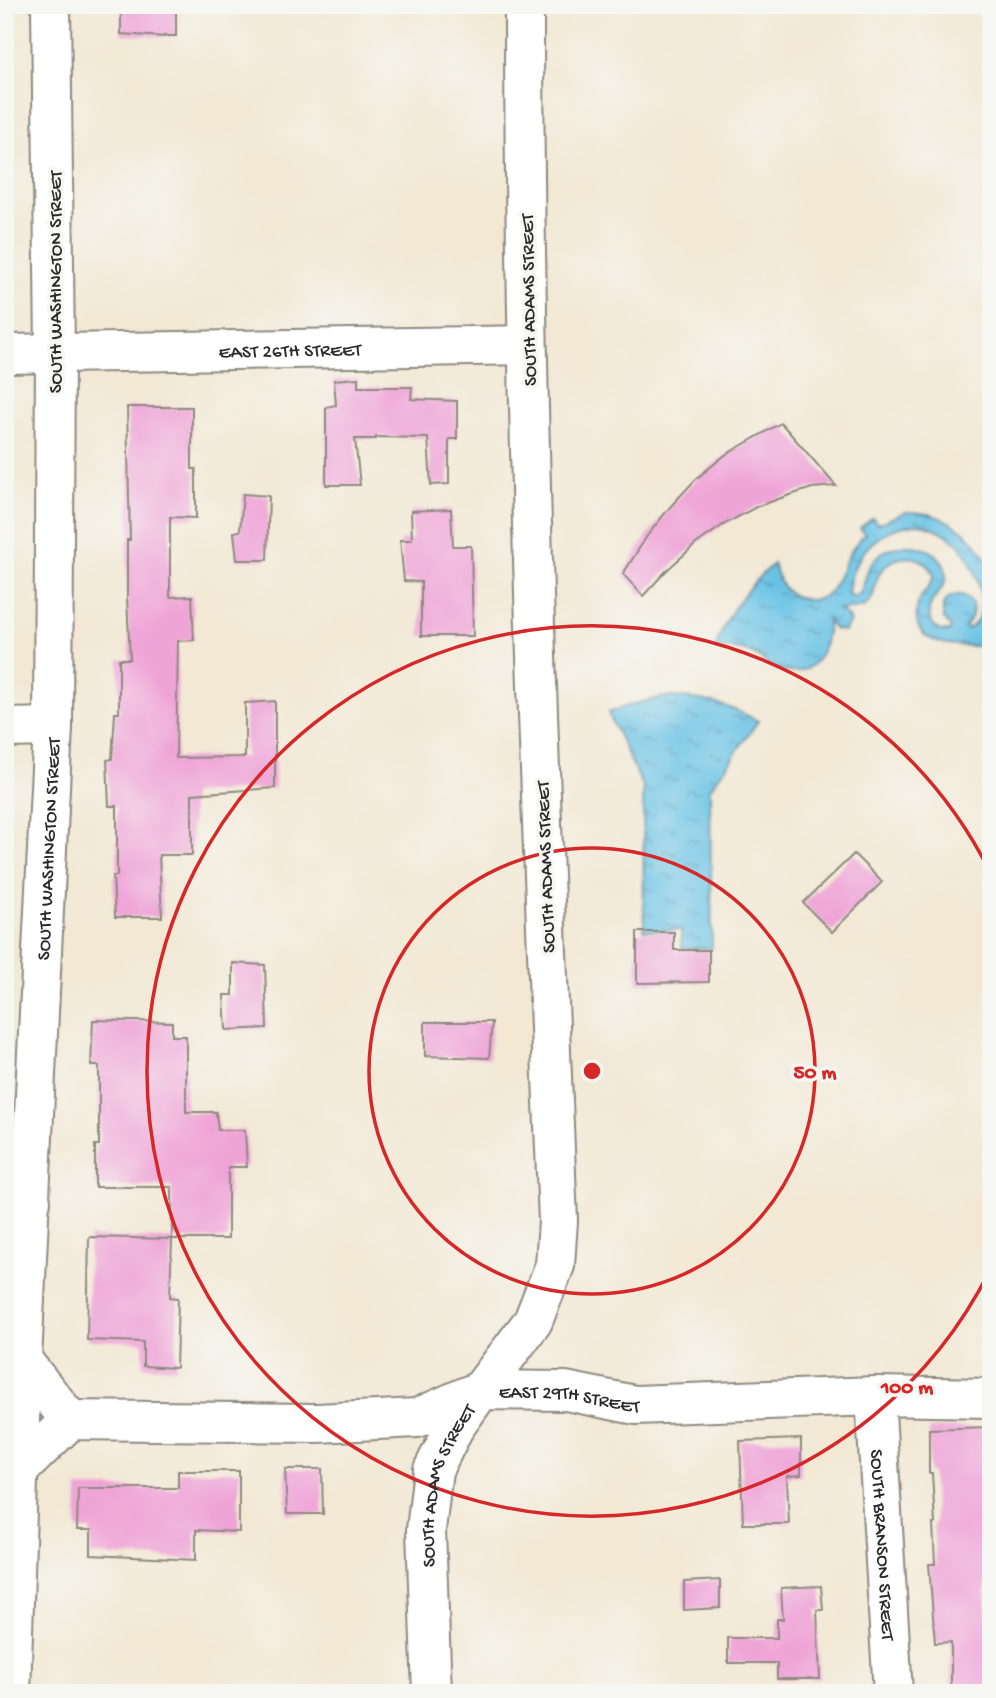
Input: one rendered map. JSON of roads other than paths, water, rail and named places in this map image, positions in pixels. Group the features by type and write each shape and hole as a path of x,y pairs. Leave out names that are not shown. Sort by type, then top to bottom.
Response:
{"main road":[{"name":"SOUTH WASHINGTON STREET","path":"11,1693 12,1470 22,1360 18,1201 53,727 55,352 51,5"},
{"name":"SOUTH ADAMS STREET","path":"432,1693 426,1530 433,1470 454,1428 533,1321 555,1265 558,1222 539,754 527,345 524,5"},
{"name":"EAST 26TH STREET","path":"5,354 527,345"},
{"path":"5,728 53,727"},
{"path":"12,1470 69,1420 22,1360"},
{"name":"EAST 29TH STREET","path":"69,1420 317,1423 417,1418 481,1390 566,1391 635,1405 875,1396 991,1398"},
{"name":"SOUTH BRANSON STREET","path":"875,1396 893,1693"}],"water":[{"path":"906,512 919,513 945,520 968,535 977,545 990,570 991,646 952,645 928,638 920,630 917,619 918,604 934,575 924,562 907,557 885,566 878,576 872,598 866,605 838,610 847,616 850,622 844,631 833,629 828,620 821,653 808,668 789,672 776,669 756,655 744,651 715,649 738,603 754,582 773,564 779,580 789,593 799,598 819,599 832,589 848,556 865,534 860,528 873,518 877,524","holes":["921,524 935,528 955,541 975,573 981,601 980,613 976,623 967,629 965,627 973,610 968,598 963,595 949,598 943,604 943,618 950,626 950,631 940,631 931,621 929,607 944,585 946,574 937,556 918,547 897,547 879,555 869,568 860,593 854,597 848,594 855,566 871,544 893,530"]},
{"path":"665,697 690,698 713,703 758,721 710,789 712,948 682,948 681,930 644,930 643,787 608,713 625,706"}]}
